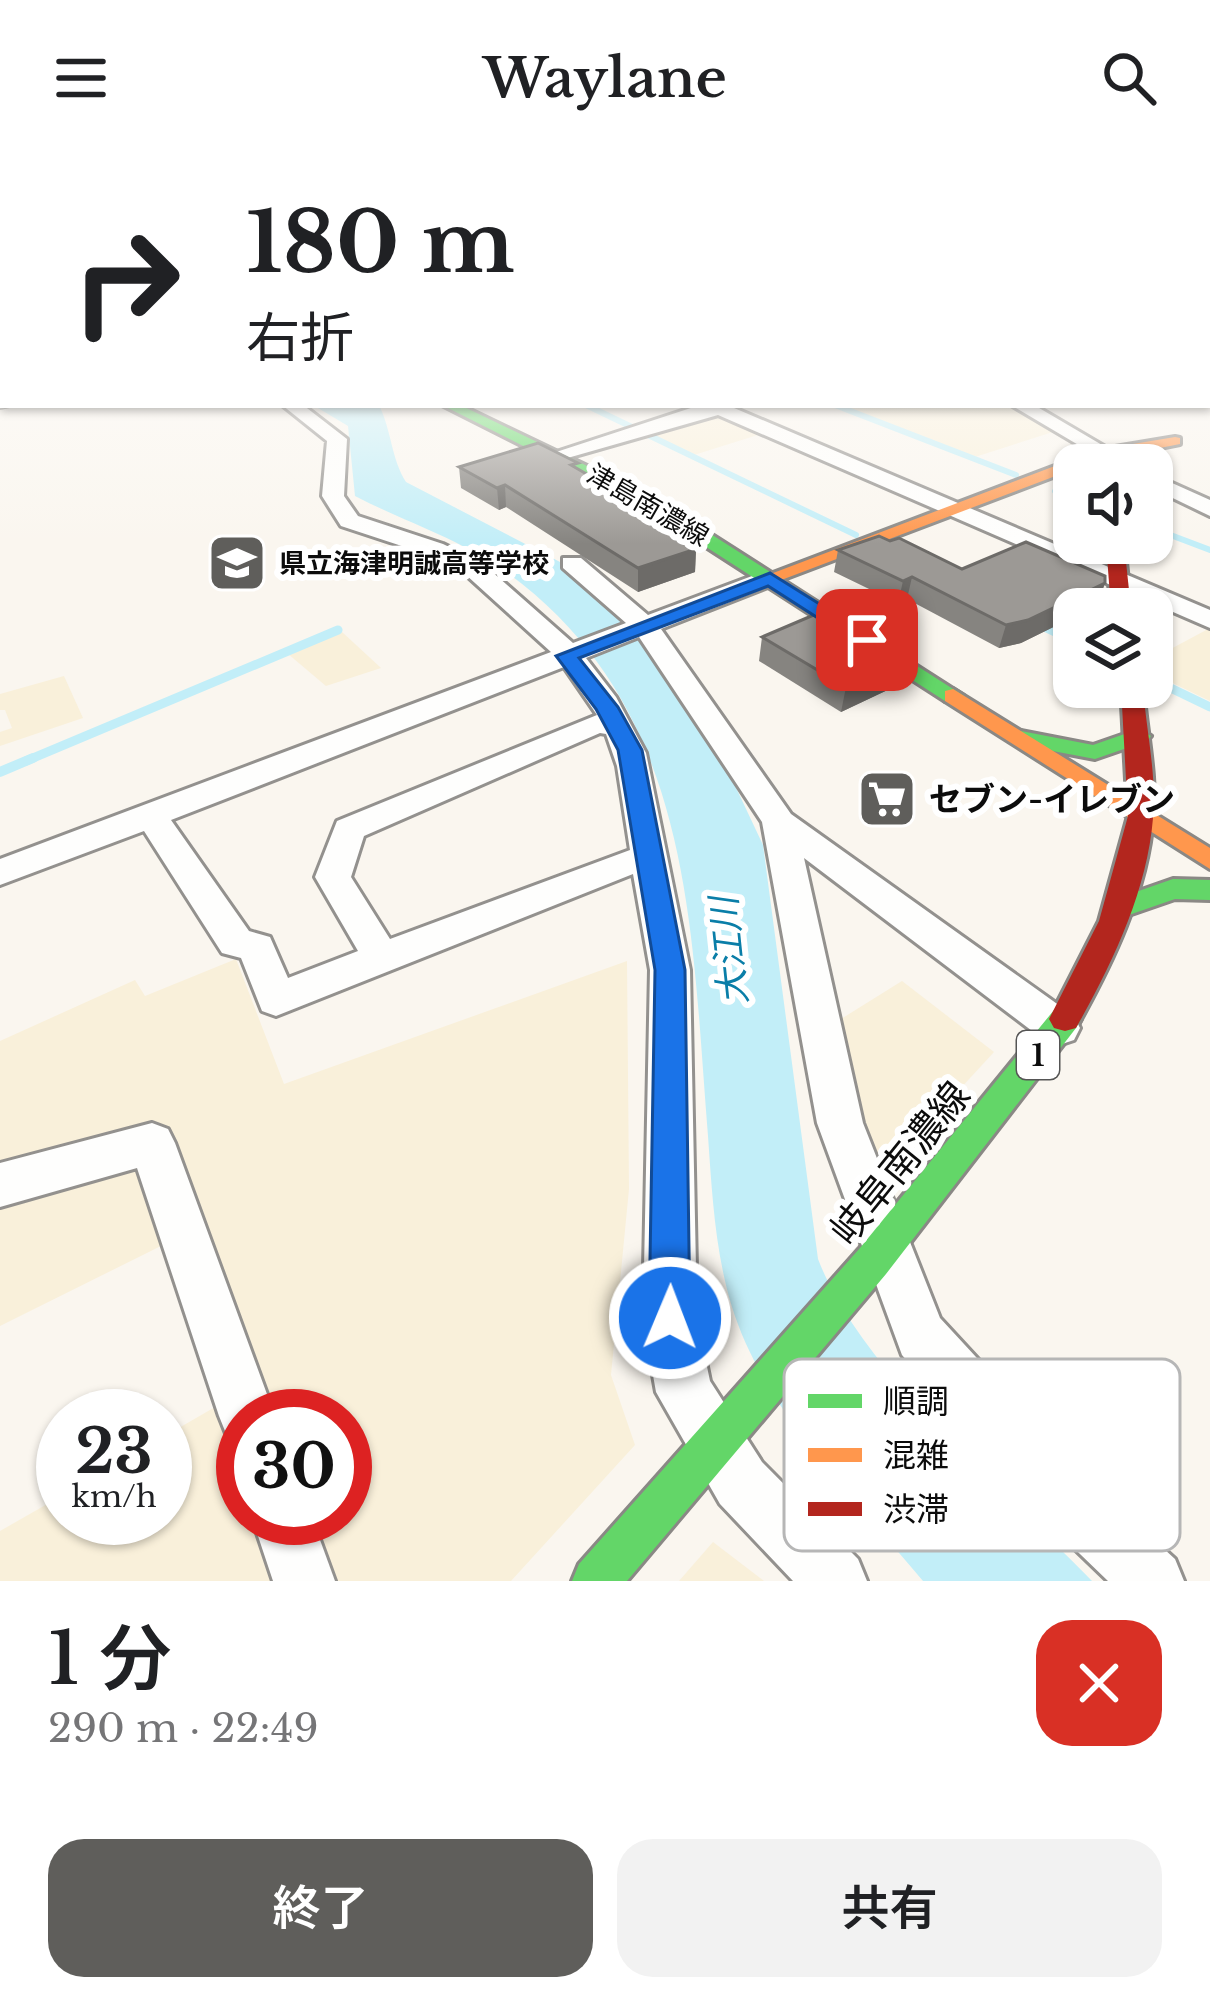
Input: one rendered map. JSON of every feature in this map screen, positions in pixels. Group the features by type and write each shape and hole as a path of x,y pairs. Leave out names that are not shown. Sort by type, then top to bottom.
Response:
{"main road":[{"name":"津島南濃線","path":"461,410 650,503 1142,816"},
{"path":"1146,444 1187,436 1173,446"},
{"path":"770,578 1053,471"},
{"path":"1116,564 1118,588"},
{"name":"岐阜南濃線","path":"787,1359 879,1253 1059,1028 1102,960 1124,908 1142,816 1135,708"},
{"path":"1021,738 1089,755 1105,754 1139,736"},
{"path":"1142,816 1210,860"},
{"path":"1124,908 1173,889 1210,890"},
{"name":"岐阜南濃線","path":"596,1581 784,1362"}],"street":[{"path":"298,410 337,439 334,503 340,513 384,536 452,555 524,605 572,654 630,750 670,970 670,1318 684,1392 724,1431 741,1483 784,1527"},
{"path":"557,455 703,410"},
{"path":"723,410 1210,620"},
{"path":"1038,410 1060,417 1094,444"},
{"path":"1173,490 1210,509"},
{"path":"572,563 642,628 779,822 1059,1028"},
{"path":"0,872 770,578"},
{"path":"382,958 333,877 349,829 596,724 616,725"},
{"path":"150,814 236,943 256,947 276,1000 622,862 649,861"},
{"path":"779,822 840,1123 879,1253 921,1336 942,1359"},
{"path":"0,1185 152,1143 238,1389"},
{"path":"291,1545 304,1581"},
{"path":"807,1551 836,1581"},
{"path":"1121,1551 1153,1581"}],"shaded area":[{"path":"853,410 1024,410 1059,430 975,457"},
{"path":"715,412 764,433 694,455 646,432"},
{"path":"1210,628 1210,701 1173,683 1173,648"},
{"path":"342,632 381,668 326,686 287,653"},
{"path":"64,676 83,718 0,746 0,732 12,728 5,710 0,710 0,694"},
{"path":"236,959 284,1084 627,961 629,1189 611,1375 635,1445 511,1581 325,1581 312,1545 372,1545 372,1389 255,1389 159,1123 0,1172 0,1041 135,980 145,996"},
{"path":"902,981 994,1052 876,1180 833,1024"},
{"path":"143,1166 169,1242 0,1326 0,1198"},
{"path":"216,1406 216,1545 269,1545 279,1581 0,1581 0,1531 36,1510 36,1545 192,1545 192,1420"},
{"path":"713,1542 764,1581 679,1581"}],"water":[{"name":"大江川","path":"322,410 381,410 406,482 560,562 640,639 723,760 763,845 818,1259 839,1301 879,1359 784,1359 784,1410 747,1345 722,1265 686,903 672,828 649,757 616,690 570,629 509,574 453,541 355,496 348,426"},
{"path":"897,1551 1061,1551 1092,1581 923,1581"}],"building":[{"path":"538,443 578,463 571,465 609,487 602,489 633,507 628,509 696,549 638,568 505,485 497,488 459,467"},
{"path":"879,536 890,541 899,538 962,569 1026,542 1053,554 1053,564 1077,564 1105,576 1105,583 1095,588 1053,588 1053,608 1006,625 912,577 903,581 838,550"},
{"path":"816,614 901,661 846,687 762,637"}],"waterway":[{"path":"597,410 636,429"},
{"path":"849,410 1016,475"},
{"path":"644,433 856,535"},
{"path":"1173,536 1210,550"},
{"path":"1038,624 1053,631"},
{"path":"26,761 338,630"},
{"path":"1173,689 1210,707"},
{"path":"0,772 33,758"}],"traffic: fast":[{"path":"460,410 650,503 953,696"},
{"path":"1021,738 1095,752 1139,736"},
{"path":"1123,907 1173,889 1210,890"},
{"path":"788,1359 873,1261 1065,1019"},
{"path":"596,1581 784,1364"}],"traffic: slow":[{"path":"769,578 1102,453 1175,441"},
{"path":"953,696 1210,860"}],"traffic: jam":[{"path":"1117,564 1119,588"},
{"path":"1133,708 1141,816"},
{"path":"1065,1019 1114,921 1141,816"}],"place":[{"name":"県立海津明誠高等学校","path":"237,563"},
{"name":"セブン-イレブン","path":"887,799"}],"route":[{"path":"670,1318 674,1062 670,970 630,750 607,707 566,656 770,578 867,640"}]}
